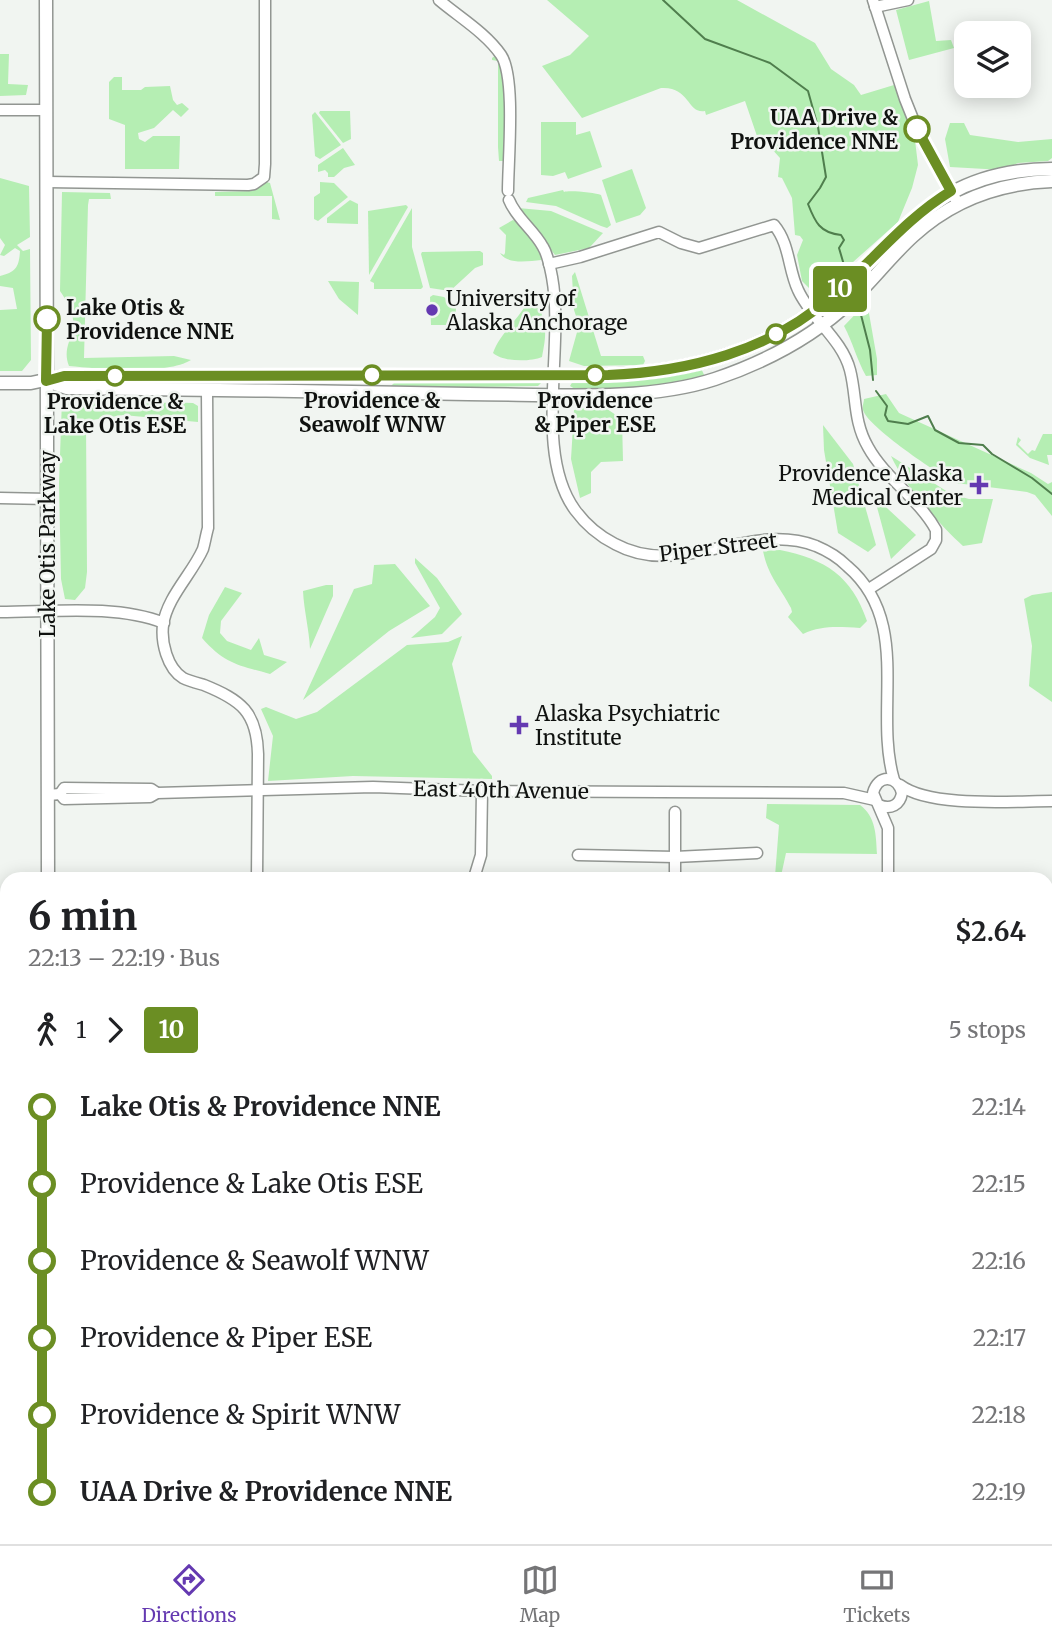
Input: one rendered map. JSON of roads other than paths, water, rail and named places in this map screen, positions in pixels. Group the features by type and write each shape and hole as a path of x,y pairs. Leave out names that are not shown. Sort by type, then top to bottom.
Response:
{"main road":[{"name":"Lake Otis Parkway","path":"46,0 48,612 54,795 48,872"},
{"path":"0,383 46,381 64,376 555,376 636,374 687,367 740,351 812,312 913,218 951,191 1013,171 1052,169"},
{"path":"46,381 67,388 555,395 645,392 710,380 739,371 780,352 821,325 852,301 911,237 932,219 983,193 1013,184 1052,181"},
{"path":"207,391 214,381 243,375"},
{"path":"342,375 342,393"}],"street":[{"path":"47,182 248,185 259,182 264,177 265,164 265,0"},
{"name":"Piper Street","path":"439,0 492,45 505,64 508,83 510,199 545,249 555,303 553,450 562,487 576,511 601,537 631,551 654,556 687,554 762,538 790,539 812,544 831,553 852,570 869,589 882,615 887,649 887,757 902,793 888,828"},
{"path":"908,0 874,4 917,129 958,204"},
{"path":"0,110 46,110"},
{"path":"549,264 592,254 659,232 687,246 699,248 774,225 785,244 798,291 842,351 850,370 860,432 869,449 933,525 936,534 931,549 869,589"},
{"path":"207,391 208,528 202,549 167,611 163,623 163,645 181,677 236,700 254,723 258,745 257,872"},
{"path":"0,498 48,499"},
{"path":"0,612 114,612 163,623"},
{"name":"Piper Street","path":"887,757 874,789 888,828 888,872"},
{"path":"878,782 887,778 905,789 929,797 1004,803 1052,801"},
{"name":"East 40th Avenue","path":"844,793 878,782"},
{"name":"East 40th Avenue","path":"54,795 64,799 145,798 157,793 373,788 844,793 877,802"},
{"path":"476,872 481,856 482,791"},
{"path":"877,802 887,807 929,797"},
{"path":"675,812 675,872"},
{"path":"578,855 675,857 757,853"}],"waterway":[{"path":"663,0 705,39 770,63 808,91 818,127 826,177 808,204 819,226 828,232 841,235 844,240 839,248 844,265"},
{"path":"860,311 870,350 873,380"},
{"path":"876,391 887,406 885,415 888,421 908,424 928,416 935,430 959,443 983,445 992,454 1032,478 1052,494"}],"place":[{"name":"UAA Drive & Providence NNE","path":"917,129"},
{"name":"University of Alaska Anchorage","path":"432,310"},
{"name":"Lake Otis & Providence NNE","path":"47,319"},
{"name":"Providence & Seawolf WNW","path":"372,375"},
{"name":"Providence & Piper ESE","path":"595,375"},
{"name":"Providence & Lake Otis ESE","path":"115,376"},
{"name":"Providence Alaska Medical Center","path":"979,485"},
{"name":"Alaska Psychiatric Institute","path":"519,725"}]}
